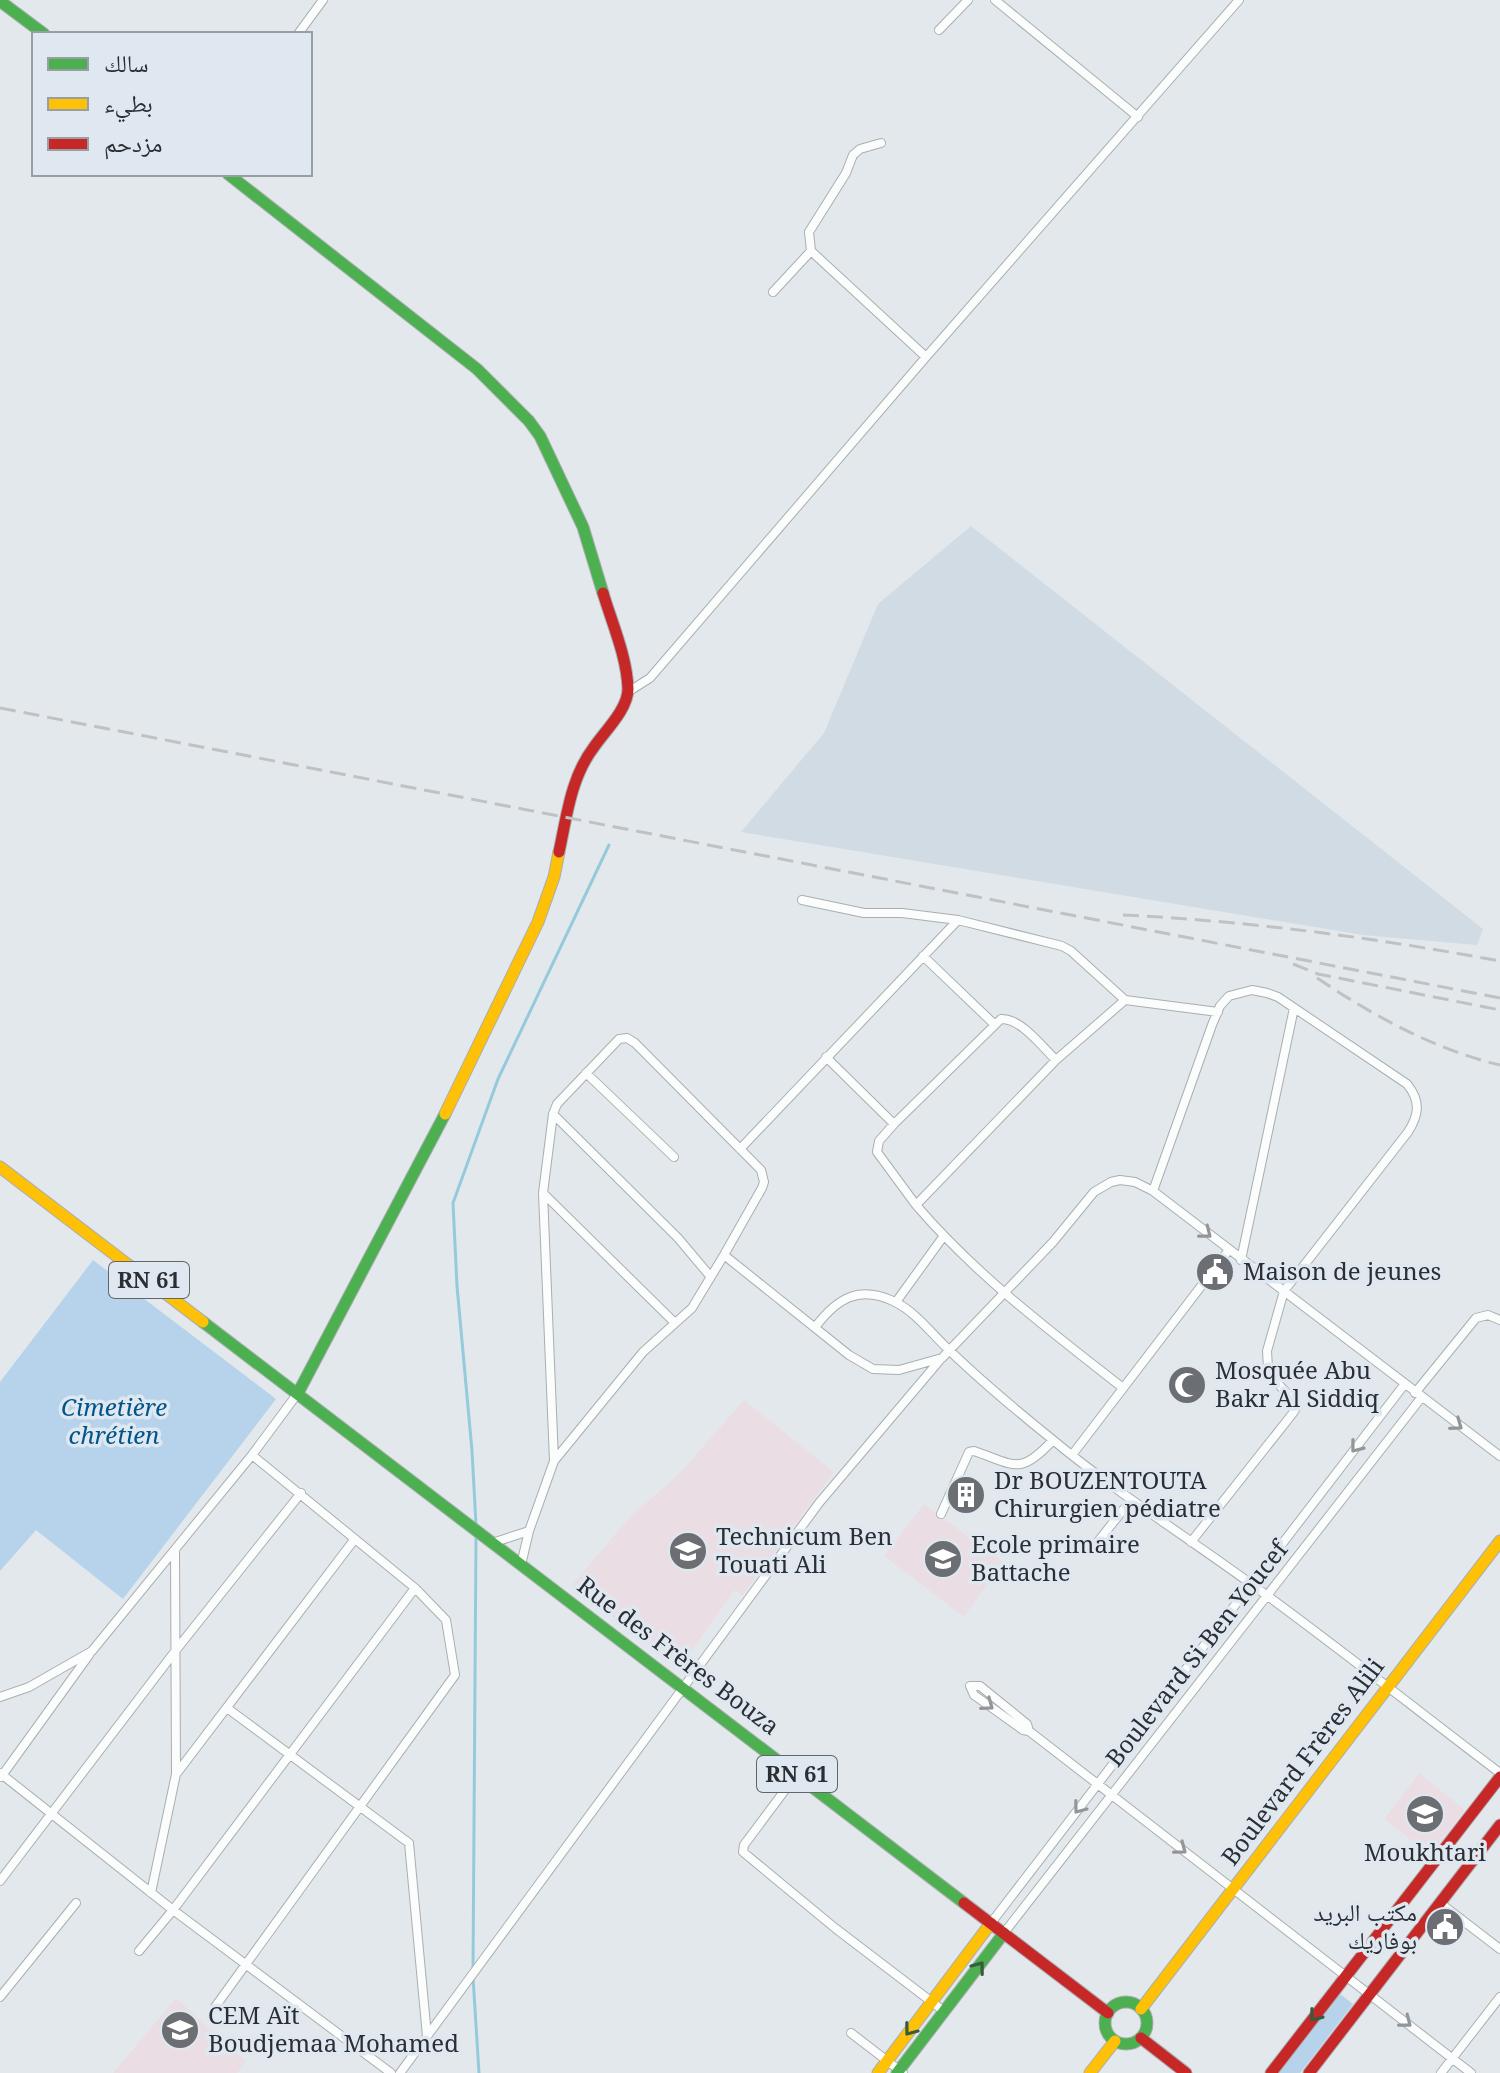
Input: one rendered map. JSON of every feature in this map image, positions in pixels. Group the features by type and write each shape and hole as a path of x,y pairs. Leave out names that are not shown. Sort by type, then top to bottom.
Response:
{"main road":[{"path":"0,1 41,32"},
{"path":"231,176 477,369 529,421 546,447 583,527 624,664 628,692 615,719 591,750 572,789 554,877 538,922 430,1144 298,1393"},
{"name":"RN 61","path":"0,1167 298,1393"},
{"name":"Rue des Frères Bouza","path":"298,1393 1108,2013"},
{"name":"Boulevard Frères Alili","path":"1141,2009 1500,1541"},
{"path":"1271,2073 1500,1775"},
{"path":"1309,2073 1500,1825"},
{"path":"878,2073 991,1923"},
{"path":"900,2072 1004,1933"},
{"path":"1127,2002 1141,2009 1147,2027 1141,2038 1129,2044 1115,2041 1105,2025 1108,2013 1113,2007 1127,2002"},
{"path":"1141,2038 1186,2073"},
{"path":"1090,2073 1115,2041"}],"street":[{"path":"299,32 323,0"},
{"path":"939,30 968,0"},
{"path":"995,0 1138,117"},
{"path":"1004,8 1011,0"},
{"path":"628,692 650,678 1239,0"},
{"path":"881,143 860,149 853,155 846,173 809,232 808,240 811,251 926,357"},
{"path":"773,292 811,251"},
{"path":"802,900 864,913 902,913 958,920 1062,946 1125,1000 1218,1012"},
{"path":"740,1149 958,920"},
{"path":"923,956 994,1024"},
{"path":"1153,1191 1218,1012 1229,996 1252,990 1278,997 1407,1084 1418,1106 1408,1132 1284,1291 1267,1351 1268,1368 1275,1381 1293,1399 1296,1408 1191,1542"},
{"path":"916,1205 1056,1060 1125,1000"},
{"path":"1241,1260 1294,1008"},
{"path":"1056,1060 1015,1022 1006,1018 994,1024 894,1124 879,1141 877,1152 943,1237 1002,1293 1123,1388"},
{"path":"521,1565 529,1531 554,1461 613,1385 698,1300 764,1182 761,1170 632,1040 622,1038 615,1041 557,1104 553,1114 543,1193 554,1461"},
{"path":"826,1057 894,1124"},
{"path":"586,1073 674,1157"},
{"path":"553,1114 678,1238 710,1276"},
{"path":"400,2073 819,1503 942,1358 1053,1242 1094,1192 1111,1182 1120,1180 1153,1191 1500,1456"},
{"path":"543,1193 675,1323"},
{"path":"896,1302 943,1237"},
{"path":"1072,1455 1228,1251"},
{"path":"724,1255 849,1355 873,1369 899,1370 942,1358"},
{"path":"816,1326 844,1297 880,1297 896,1302 1072,1455 1251,1584 1500,1775"},
{"name":"Boulevard Si Ben Youcef","path":"1004,1933 1267,1596 1476,1318 1488,1315 1500,1320"},
{"name":"Boulevard Si Ben Youcef","path":"991,1923 1404,1385"},
{"path":"298,1393 252,1455 92,1651 1,1775 173,1910 391,2073"},
{"path":"941,1514 969,1452 1016,1466 1032,1461 1053,1440"},
{"path":"215,2007 455,1675 446,1620 415,1588 252,1455"},
{"path":"0,1881 176,1650 301,1493"},
{"path":"1092,1549 1131,1500"},
{"path":"488,1540 529,1531"},
{"path":"176,1774 354,1540"},
{"path":"151,1893 176,1774 175,1549"},
{"path":"139,1951 415,1588"},
{"path":"0,1697 29,1687 92,1651"},
{"path":"1029,1731 1027,1724 980,1686 970,1686 974,1695 1023,1730 1029,1731 1471,2073"},
{"path":"227,1708 409,1843 427,2036"},
{"path":"797,1774 744,1845 743,1852 835,1928 945,2012"},
{"path":"0,1997 76,1903"},
{"path":"1440,1903 1500,1949"},
{"path":"1441,2073 1500,1997"},
{"path":"851,2033 900,2072"}],"shaded area":[{"path":"971,526 1483,929 1477,945 1363,935 741,832 824,733 878,604"},
{"name":"Technicum Ben Touati Ali","path":"744,1400 834,1472 742,1596 735,1590 679,1668 572,1585 630,1517 679,1474"},
{"name":"Ecole primaire Battache","path":"924,1504 1003,1562 964,1617 884,1556"},
{"name":"Moukhtari","path":"1419,1773 1465,1810 1430,1855 1384,1819"},
{"name":"CEM Aït Boudjemaa Mohamed","path":"176,1998 246,2061 237,2073 113,2073"}],"green space":[{"name":"Cimetière chrétien","path":"93,1260 276,1399 123,1599 36,1530 0,1571 0,1382"},
{"path":"1339,1993 1353,2004 1300,2073 1278,2073"}],"waterway":[{"path":"476,1525 453,1203 498,1079 609,845"},
{"path":"473,1969 476,1537"},
{"path":"473,1977 479,2073"}],"railway":[{"path":"0,708 1500,998"},
{"path":"1123,915 1218,921 1312,932 1500,961"},
{"path":"1293,964 1318,974 1500,1010"},
{"path":"1317,978 1405,1030 1451,1050 1500,1065"}],"traffic: fast":[{"path":"0,1 41,32"},
{"path":"231,176 477,369 529,421 540,436 583,527 603,593"},
{"path":"298,1393 445,1114"},
{"path":"203,1322 964,1903"},
{"path":"897,2073 1004,1933"},
{"path":"1126,2002 1141,2008 1147,2023 1141,2038 1126,2044 1111,2038 1105,2023 1111,2008 1126,2002"}],"traffic: slow":[{"path":"445,1114 538,922 559,852"},
{"path":"0,1167 203,1322"},
{"path":"1141,2009 1500,1541"},
{"path":"878,2073 991,1923"},
{"path":"1090,2073 1115,2041"}],"traffic: jam":[{"path":"559,852 580,771 627,697 625,665 603,593"},
{"path":"1271,2073 1500,1777"},
{"path":"1309,2073 1500,1825"},
{"path":"964,1903 1108,2013"},
{"path":"1141,2038 1186,2073"}],"place":[{"name":"Maison de jeunes","path":"1215,1272"},
{"name":"Mosquée Abu Bakr Al Siddiq","path":"1187,1385"},
{"name":"Dr BOUZENTOUTA Chirurgien pédiatre","path":"966,1495"},
{"name":"Technicum Ben Touati Ali","path":"688,1551"},
{"name":"Ecole primaire Battache","path":"943,1559"},
{"name":"Moukhtari","path":"1425,1814"},
{"name":"مكتب البريد بوفاريك","path":"1445,1927"},
{"name":"CEM Aït Boudjemaa Mohamed","path":"180,2030"}]}
